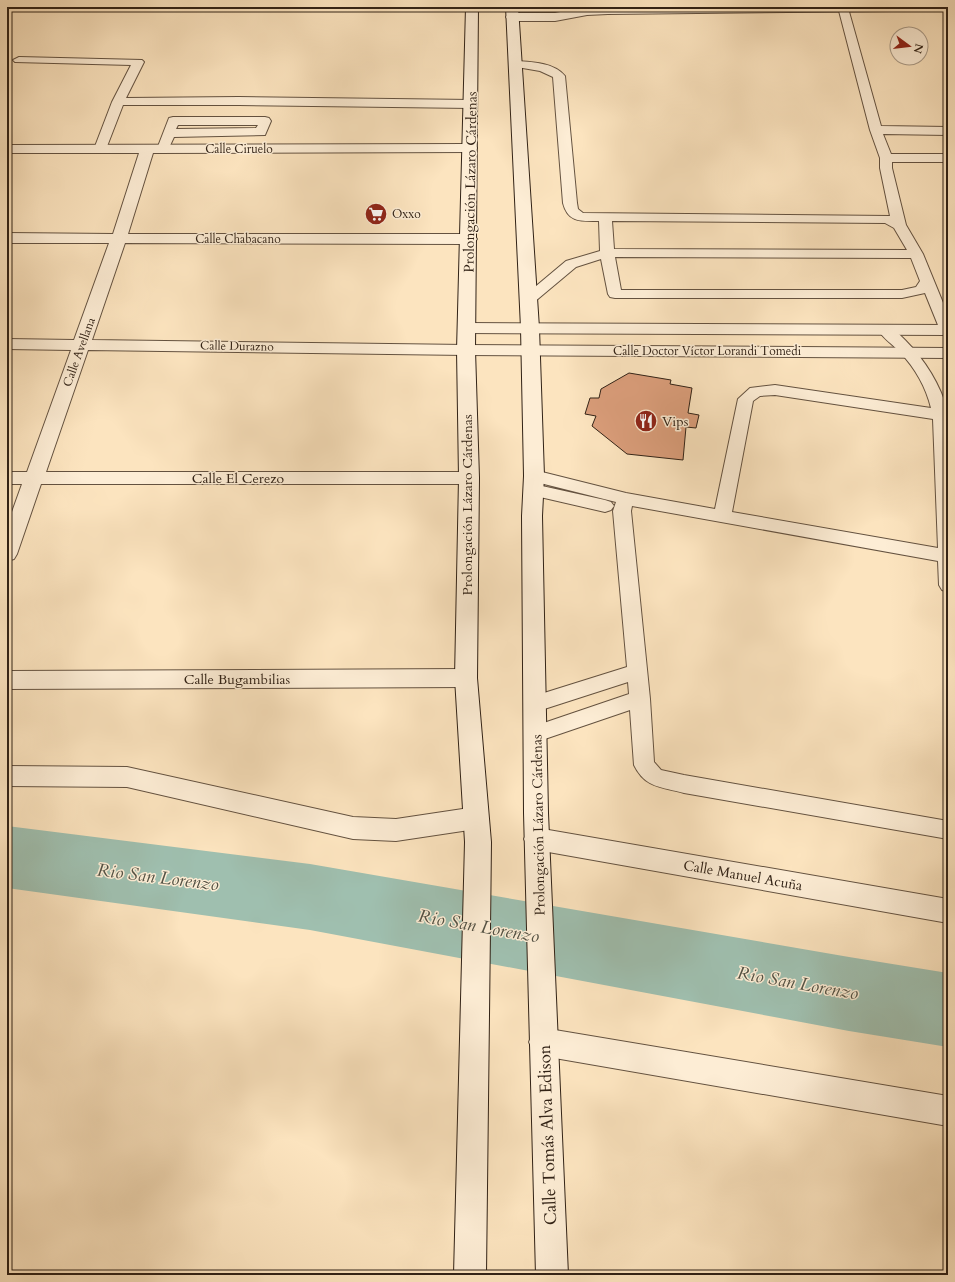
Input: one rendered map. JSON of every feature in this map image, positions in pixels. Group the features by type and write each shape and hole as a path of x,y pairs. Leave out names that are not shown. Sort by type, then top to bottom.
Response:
{"street":[{"name":"Prolongación Lázaro Cárdenas","path":"470,1275 477,830 466,678 469,478 466,350 472,7"},
{"path":"512,12 555,17 587,11 608,10 889,7"},
{"name":"Prolongación Lázaro Cárdenas","path":"512,12 530,328 537,847 541,995"},
{"name":"Calle Ciruelo","path":"7,148 470,148"},
{"name":"Calle Avellana","path":"7,554 120,238 155,149"},
{"name":"Calle Chabacano","path":"7,238 469,239"},
{"name":"Calle Doctor Víctor Lorandi Tomedi","path":"467,328 947,330"},
{"name":"Calle Durazno","path":"7,344 466,350"},
{"name":"Calle Doctor Víctor Lorandi Tomedi","path":"466,350 948,352"},
{"name":"Calle El Cerezo","path":"7,478 469,478"},
{"name":"Calle Bugambilias","path":"7,680 466,678"},
{"path":"7,776 127,777 352,828 396,830 477,830"},
{"name":"Calle Manuel Acuña","path":"537,847 948,911"},
{"name":"Calle Tomás Alva Edison","path":"541,995 552,1275"},
{"path":"544,1042 948,1111"}],"lane":[{"path":"843,8 876,130 886,158 886,168 899,225 916,254 947,330"},
{"path":"19,60 138,62 118,102 100,149"},
{"path":"515,64 546,69 559,76 570,203 572,211 580,217 870,218 887,219 899,225"},
{"path":"118,102 239,100 471,104"},
{"path":"155,149 168,132 173,121 265,121 261,132 168,132"},
{"path":"876,130 948,131"},
{"path":"886,158 948,158"},
{"path":"605,218 607,253 615,294 902,294 921,290 927,281"},
{"path":"528,300 572,264 607,253 916,254"},
{"path":"885,330 909,352 941,392 948,585"},
{"path":"722,516 746,399 756,391 775,390 941,415"},
{"path":"533,483 624,505 722,516 947,556"},
{"path":"624,505 644,765 655,776 699,786 948,830"},
{"path":"535,704 636,672"},
{"path":"536,734 640,699"}],"building":[{"name":"Vips","path":"629,373 671,380 670,384 692,388 688,413 699,415 696,428 686,427 683,460 627,454 592,426 596,416 585,414 590,398 599,398 601,389"}],"waterway":[{"name":"Rio San Lorenzo","path":"7,857 310,897 849,994 948,1010"}],"place":[{"name":"Oxxo","path":"376,214"},
{"name":"Vips","path":"646,421"}]}
